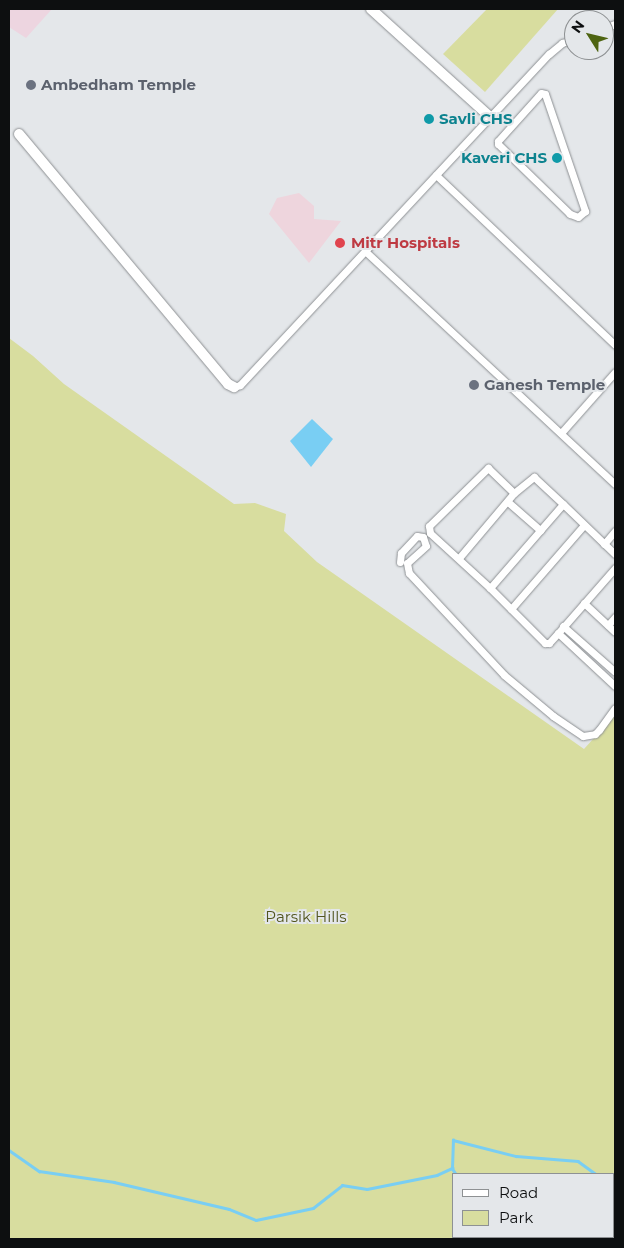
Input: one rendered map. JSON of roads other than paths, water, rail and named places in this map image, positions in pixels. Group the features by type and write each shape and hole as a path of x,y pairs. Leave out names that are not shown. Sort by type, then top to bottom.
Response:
{"street":[{"path":"371,9 490,117"},
{"path":"19,134 228,384 234,387 240,385 555,48 564,44"},
{"path":"541,93 545,94 585,211 578,217 573,216 543,187 498,144 498,141 541,93"},
{"path":"436,175 615,344"},
{"path":"365,250 615,484"},
{"path":"561,433 615,372"},
{"path":"514,492 488,468 429,526 430,533 490,588 545,643 549,643 615,568"},
{"path":"458,558 508,502 514,492 534,477 615,554"},
{"path":"508,502 540,530"},
{"path":"490,588 563,504"},
{"path":"510,609 584,525"},
{"path":"604,544 615,531"},
{"path":"400,562 401,553 417,536 423,537 426,546 407,563 408,573 504,674 553,716 583,736 595,734 615,708"},
{"path":"584,603 615,632"},
{"path":"608,625 615,617"},
{"path":"563,626 615,672"},
{"path":"558,633 615,686"}],"water":[{"path":"312,419 333,439 311,467 290,441"}],"waterway":[{"path":"9,1150 39,1171 114,1182 229,1209 256,1220 313,1208 342,1185 367,1189 437,1175 452,1168 453,1140 516,1156 578,1161 595,1173"},
{"path":"452,1168 455,1173"}],"place":[{"name":"Ambedham Temple","path":"31,85"},
{"name":"Savli CHS","path":"429,119"},
{"name":"Kaveri CHS","path":"557,158"},
{"name":"Mitr Hospitals","path":"340,243"},
{"name":"Ganesh Temple","path":"474,385"}],"park label":[{"name":"Parsik Hills","path":"306,917"}]}
